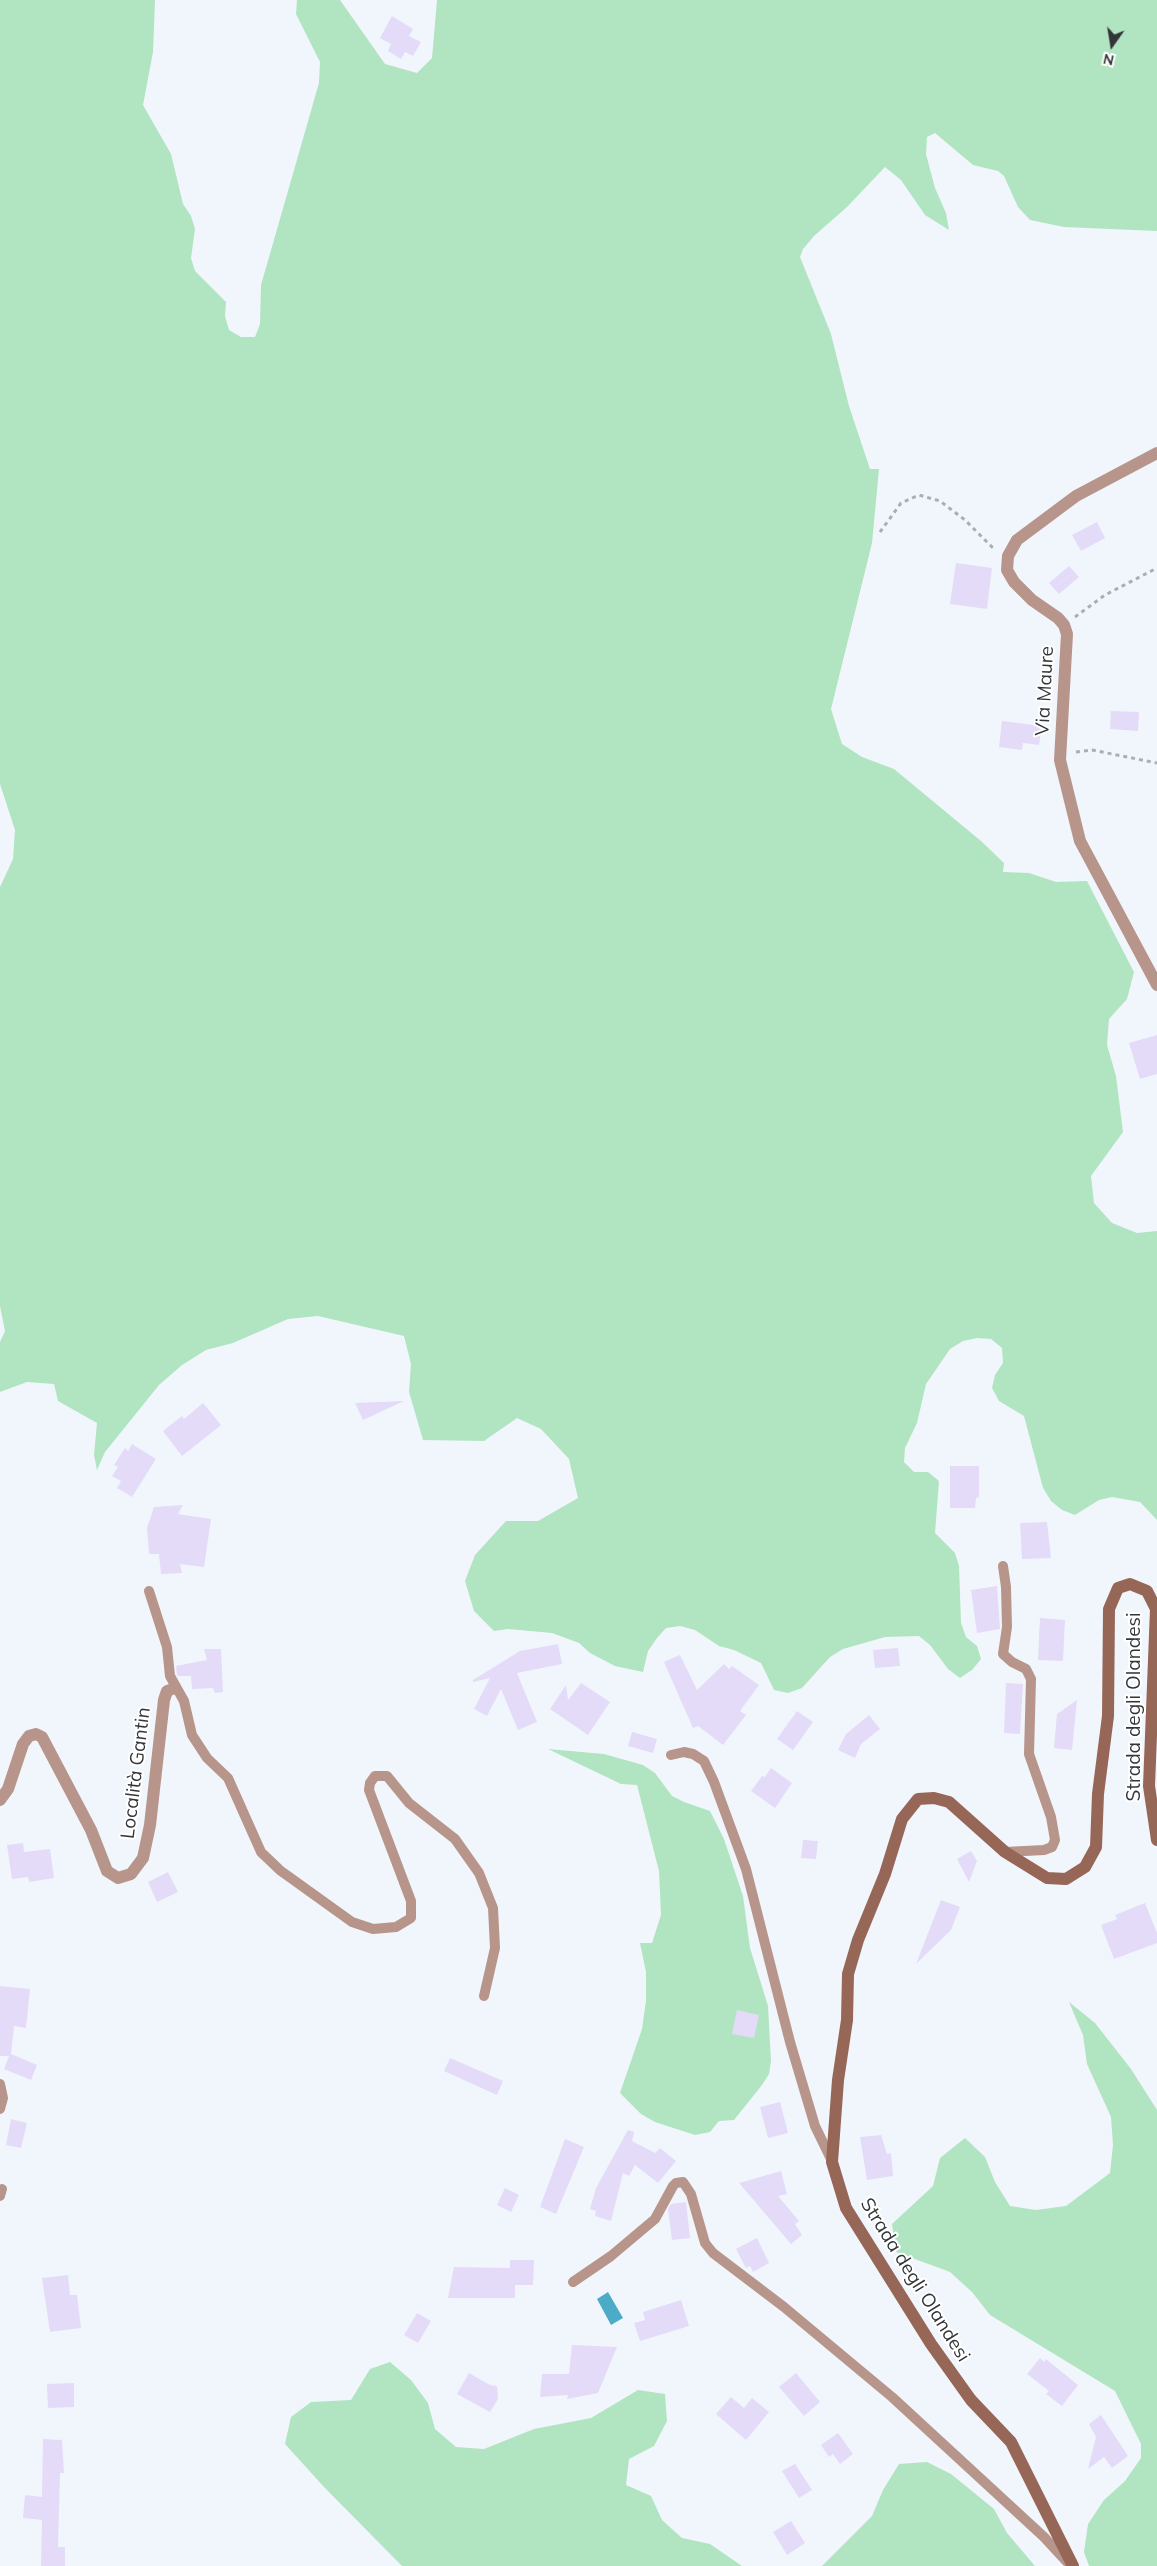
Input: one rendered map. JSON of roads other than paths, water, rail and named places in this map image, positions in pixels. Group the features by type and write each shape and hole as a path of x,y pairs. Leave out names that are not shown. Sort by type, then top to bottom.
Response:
{"main road":[{"name":"Strada degli Olandesi","path":"1072,2566 1011,2442 971,2400 936,2352 846,2208 832,2162 838,2080 846,2020 848,1974 858,1940 885,1874 902,1818 918,1800 934,1798 949,1802 1005,1852 1047,1878 1066,1879 1085,1867 1096,1847 1098,1794 1108,1716 1108,1609 1118,1588 1130,1584 1147,1591 1156,1609 1149,1786 1157,1840"}],"street":[{"name":"Via Maure","path":"1157,453 1076,496 1017,540 1008,556 1007,570 1014,582 1032,600 1064,625 1067,634 1060,760 1080,841 1157,985"},
{"name":"Località Gantin","path":"0,1800 8,1789 23,1744 29,1736 36,1734 42,1737 87,1822 107,1871 118,1878 131,1874 143,1858 150,1825 164,1700 167,1692 175,1688"}],"lane":[{"path":"1003,1566 1006,1587 1007,1627 1003,1654 1012,1662 1026,1669 1032,1679 1029,1754 1051,1817 1055,1840 1052,1847 1044,1850 1005,1852"},
{"path":"149,1591 167,1647 170,1676 175,1688 184,1701 192,1735 207,1758 228,1778 260,1852 281,1871 352,1922 373,1929 396,1927 411,1918 411,1901 369,1790 372,1779 379,1775 387,1776 409,1803 455,1839 479,1873 493,1908 495,1948 484,1996"},
{"path":"671,1755 684,1752 693,1754 704,1761 714,1782 746,1869 790,2042 815,2126 832,2162"},
{"path":"0,2084 3,2098 0,2109"},
{"path":"572,2282 630,2242 655,2219 673,2186 676,2183 683,2182 691,2194 705,2243 713,2253 784,2307 892,2397 1044,2537 1072,2566"}],"water":[{"path":"608,2292 623,2318 611,2325 597,2299"}]}
